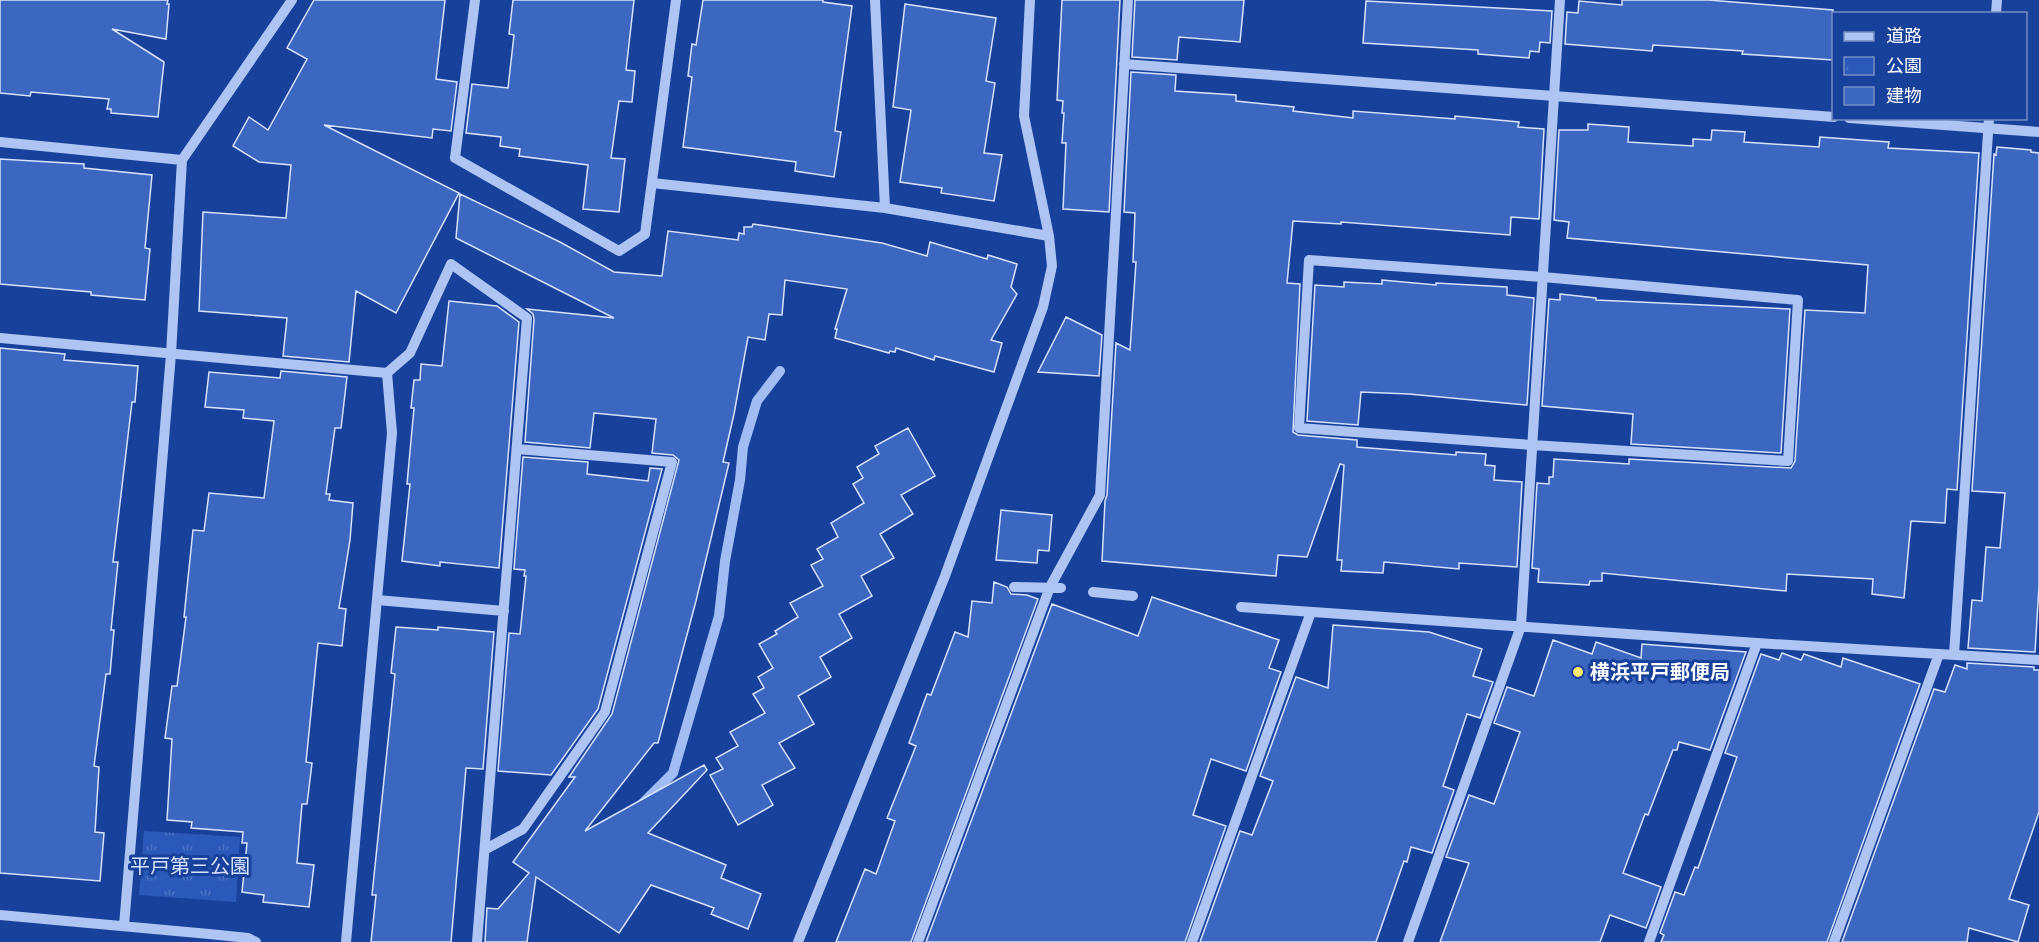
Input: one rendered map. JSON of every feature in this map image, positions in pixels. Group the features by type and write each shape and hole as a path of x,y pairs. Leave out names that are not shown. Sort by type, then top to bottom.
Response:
{"street":[{"path":"124,926 171,354 182,160 289,0"},
{"path":"475,0 455,158 619,251 645,234 676,0"},
{"path":"875,0 885,208"},
{"path":"798,942 945,576 1043,307 1052,266 1049,236 1024,116 1030,0"},
{"path":"918,942 1056,587 1100,495 1128,0"},
{"path":"1408,942 1521,626 1560,0"},
{"path":"1124,64 1832,117"},
{"path":"1895,120 1988,124 2039,132"},
{"path":"1954,655 1988,124"},
{"path":"0,142 182,160"},
{"path":"652,183 885,208 1049,236"},
{"path":"1308,260 1543,277 1798,300 1788,461 1532,446 1299,428 1308,260"},
{"path":"0,338 387,373 410,353 451,264 527,318 477,942"},
{"path":"346,942 392,434 387,373"},
{"path":"486,849 523,829 606,712 672,462 517,449"},
{"path":"1014,587 1056,587"},
{"path":"1093,592 1133,596"},
{"path":"377,600 504,611"},
{"path":"1241,607 2039,660"},
{"path":"1192,942 1311,612"},
{"path":"1649,942 1757,643"},
{"path":"1834,942 1939,654"},
{"path":"0,915 124,926 208,938 248,938 256,942"}],"green space":[{"name":"平戸第三公園","path":"144,831 240,837 236,902 139,895"}],"building":[{"path":"0,0 168,0 166,39 112,29 164,62 158,117 111,113 111,109 107,109 109,99 31,92 30,96 0,93"},
{"path":"314,0 445,0 436,79 457,82 451,131 433,129 432,138 324,125 459,193 396,313 356,291 349,362 283,356 287,318 199,311 203,212 286,218 291,165 259,162 233,146 249,117 268,130 307,59 287,48"},
{"path":"513,0 634,0 626,70 635,71 632,102 619,101 611,158 625,159 619,212 583,209 588,165 519,156 520,149 500,146 501,137 466,133 472,84 508,88 514,35 509,34"},
{"path":"703,0 823,0 823,2 852,6 835,131 841,132 834,177 795,171 796,162 683,147 692,77 688,76 692,44 696,45"},
{"path":"1062,0 1120,0 1109,212 1063,209 1066,143 1062,143 1063,101 1057,100"},
{"path":"1135,0 1244,0 1240,42 1179,37 1177,60 1132,57"},
{"path":"1622,0 1708,0 1833,10 1832,60 1653,45 1652,51 1565,44 1567,12 1578,13 1579,1 1622,5"},
{"path":"1366,1 1552,11 1550,43 1540,42 1539,52 1530,51 1529,58 1478,54 1478,50 1363,43"},
{"path":"905,4 996,18 986,81 995,83 984,153 1002,155 994,201 941,193 942,188 900,182 911,110 893,107"},
{"path":"1131,72 1176,75 1175,91 1236,95 1236,101 1294,107 1293,111 1353,118 1353,111 1455,119 1455,116 1519,122 1518,127 1544,129 1539,219 1511,217 1510,235 1341,222 1341,224 1293,221 1287,283 1300,284 1293,432 1298,435 1357,440 1357,447 1456,455 1456,452 1486,454 1485,465 1495,466 1494,480 1522,482 1517,567 1459,563 1459,569 1384,562 1383,573 1341,571 1342,560 1337,560 1344,465 1340,464 1307,557 1278,555 1276,576 1102,561 1116,343 1130,350 1136,262 1133,262 1135,213 1124,212"},
{"path":"1588,124 1629,127 1628,142 1693,146 1693,139 1711,140 1712,130 1745,132 1744,142 1819,147 1820,137 1889,142 1888,148 1979,153 1957,490 1947,489 1945,523 1911,521 1904,598 1872,594 1873,579 1787,574 1786,591 1602,573 1602,581 1590,581 1589,585 1538,582 1539,569 1532,568 1537,483 1549,484 1549,477 1553,477 1554,459 1629,464 1629,459 1791,468 1795,461 1805,310 1865,313 1868,265 1567,238 1569,222 1554,220 1559,130 1588,130"},
{"path":"1997,147 2031,150 2031,152 2039,153 2039,586 2035,652 1968,648 1972,600 1982,601 1986,547 2000,548 2005,493 1972,491 1994,154 1996,155"},
{"path":"0,159 84,164 84,168 152,175 145,248 150,249 145,300 91,295 91,292 0,284"},
{"path":"460,194 560,242 614,272 662,276 668,231 738,240 739,233 744,234 744,227 752,227 753,224 882,243 927,256 930,242 987,259 988,255 1017,264 1011,287 1017,294 991,340 1002,343 994,372 935,356 934,360 896,348 895,352 890,351 889,353 835,338 837,329 835,329 847,289 785,280 782,315 769,314 765,340 748,337 723,462 729,463 696,601 658,743 654,743 585,831 704,765 707,770 648,833 726,865 721,878 761,894 748,929 711,914 714,908 651,885 619,933 536,877 527,942 485,942 487,908 498,909 529,873 513,862 575,777 569,777 612,714 679,460 673,455 652,453 656,419 594,413 590,448 525,442 534,319 533,314 527,309 614,318 456,238"},
{"path":"1382,280 1436,285 1436,283 1507,287 1507,295 1534,298 1527,405 1361,392 1358,425 1307,421 1315,285 1344,287 1344,282 1382,284"},
{"path":"1560,294 1596,298 1596,300 1790,309 1781,453 1631,444 1633,414 1542,406 1549,299 1560,300"},
{"path":"449,301 497,306 519,322 499,568 440,562 440,566 402,561 410,484 407,484 414,408 411,408 414,380 420,380 421,364 442,366"},
{"path":"1066,317 1102,335 1099,376 1038,372"},
{"path":"0,348 65,354 64,360 138,366 113,562 118,562 111,630 114,630 110,674 106,674 94,766 99,767 95,832 104,833 100,881 0,873"},
{"path":"281,371 347,377 341,428 335,428 326,494 330,494 329,500 353,503 350,540 339,608 346,609 342,646 318,643 306,762 312,763 307,804 302,804 297,863 314,865 309,907 263,902 264,895 242,892 247,843 242,843 243,832 191,828 192,822 167,820 172,739 165,738 172,686 177,686 186,617 184,617 193,530 204,531 209,493 264,498 274,421 243,418 244,410 205,407 209,372 280,378"},
{"path":"908,428 935,476 901,495 913,514 880,534 894,558 861,576 872,596 839,614 852,638 820,657 831,677 798,696 814,724 779,743 795,768 762,785 773,805 738,825 710,775 723,769 716,758 738,746 730,732 765,713 753,694 764,688 758,677 773,668 759,644 777,634 775,631 798,617 790,603 823,586 811,565 823,559 817,549 838,537 831,523 864,503 853,484 863,478 857,467 879,454 875,446"},
{"path":"523,457 588,462 587,474 648,481 650,468 662,469 598,709 551,775 498,771 509,633 520,634 526,576 524,576 525,570 514,569"},
{"path":"1001,510 1052,515 1049,551 1038,550 1037,563 996,560"},
{"path":"994,582 1007,587 1011,594 1027,595 1038,599 911,942 836,942 865,869 876,874 895,821 887,818 916,746 909,743 927,694 931,695 955,632 968,637 972,601 992,603"},
{"path":"1152,597 1279,640 1269,668 1281,672 1246,771 1211,759 1193,815 1226,826 1185,942 926,942 1052,604 1138,636"},
{"path":"1333,625 1429,632 1482,649 1473,676 1493,682 1480,718 1467,714 1443,786 1454,790 1432,853 1411,847 1376,942 1200,942 1240,831 1252,835 1273,781 1260,776 1296,677 1328,688"},
{"path":"396,627 438,630 438,627 494,632 483,769 466,768 451,942 371,942 376,895 372,895 395,674 391,673"},
{"path":"1553,640 1592,654 1596,642 1641,658 1642,644 1746,652 1710,750 1679,742 1677,750 1673,750 1648,815 1645,814 1623,873 1661,887 1646,928 1610,915 1600,942 1440,942 1469,863 1446,857 1469,795 1494,804 1520,732 1494,723 1507,687 1534,696"},
{"path":"1782,653 1801,660 1804,654 1841,667 1843,658 1920,684 1827,942 1661,942 1664,935 1660,933 1675,892 1684,895 1695,867 1698,868 1737,757 1725,753 1761,654 1779,660"},
{"path":"1967,663 2034,667 2034,670 2039,670 2039,812 2009,899 2029,905 2018,942 1969,928 1967,942 1842,942 1934,689 1945,692 1955,665 1967,669"}],"waterway":[{"path":"642,804 673,773 719,616 743,447 757,401 780,371"}],"place":[{"name":"横浜平戸郵便局","path":"1578,672"}]}
